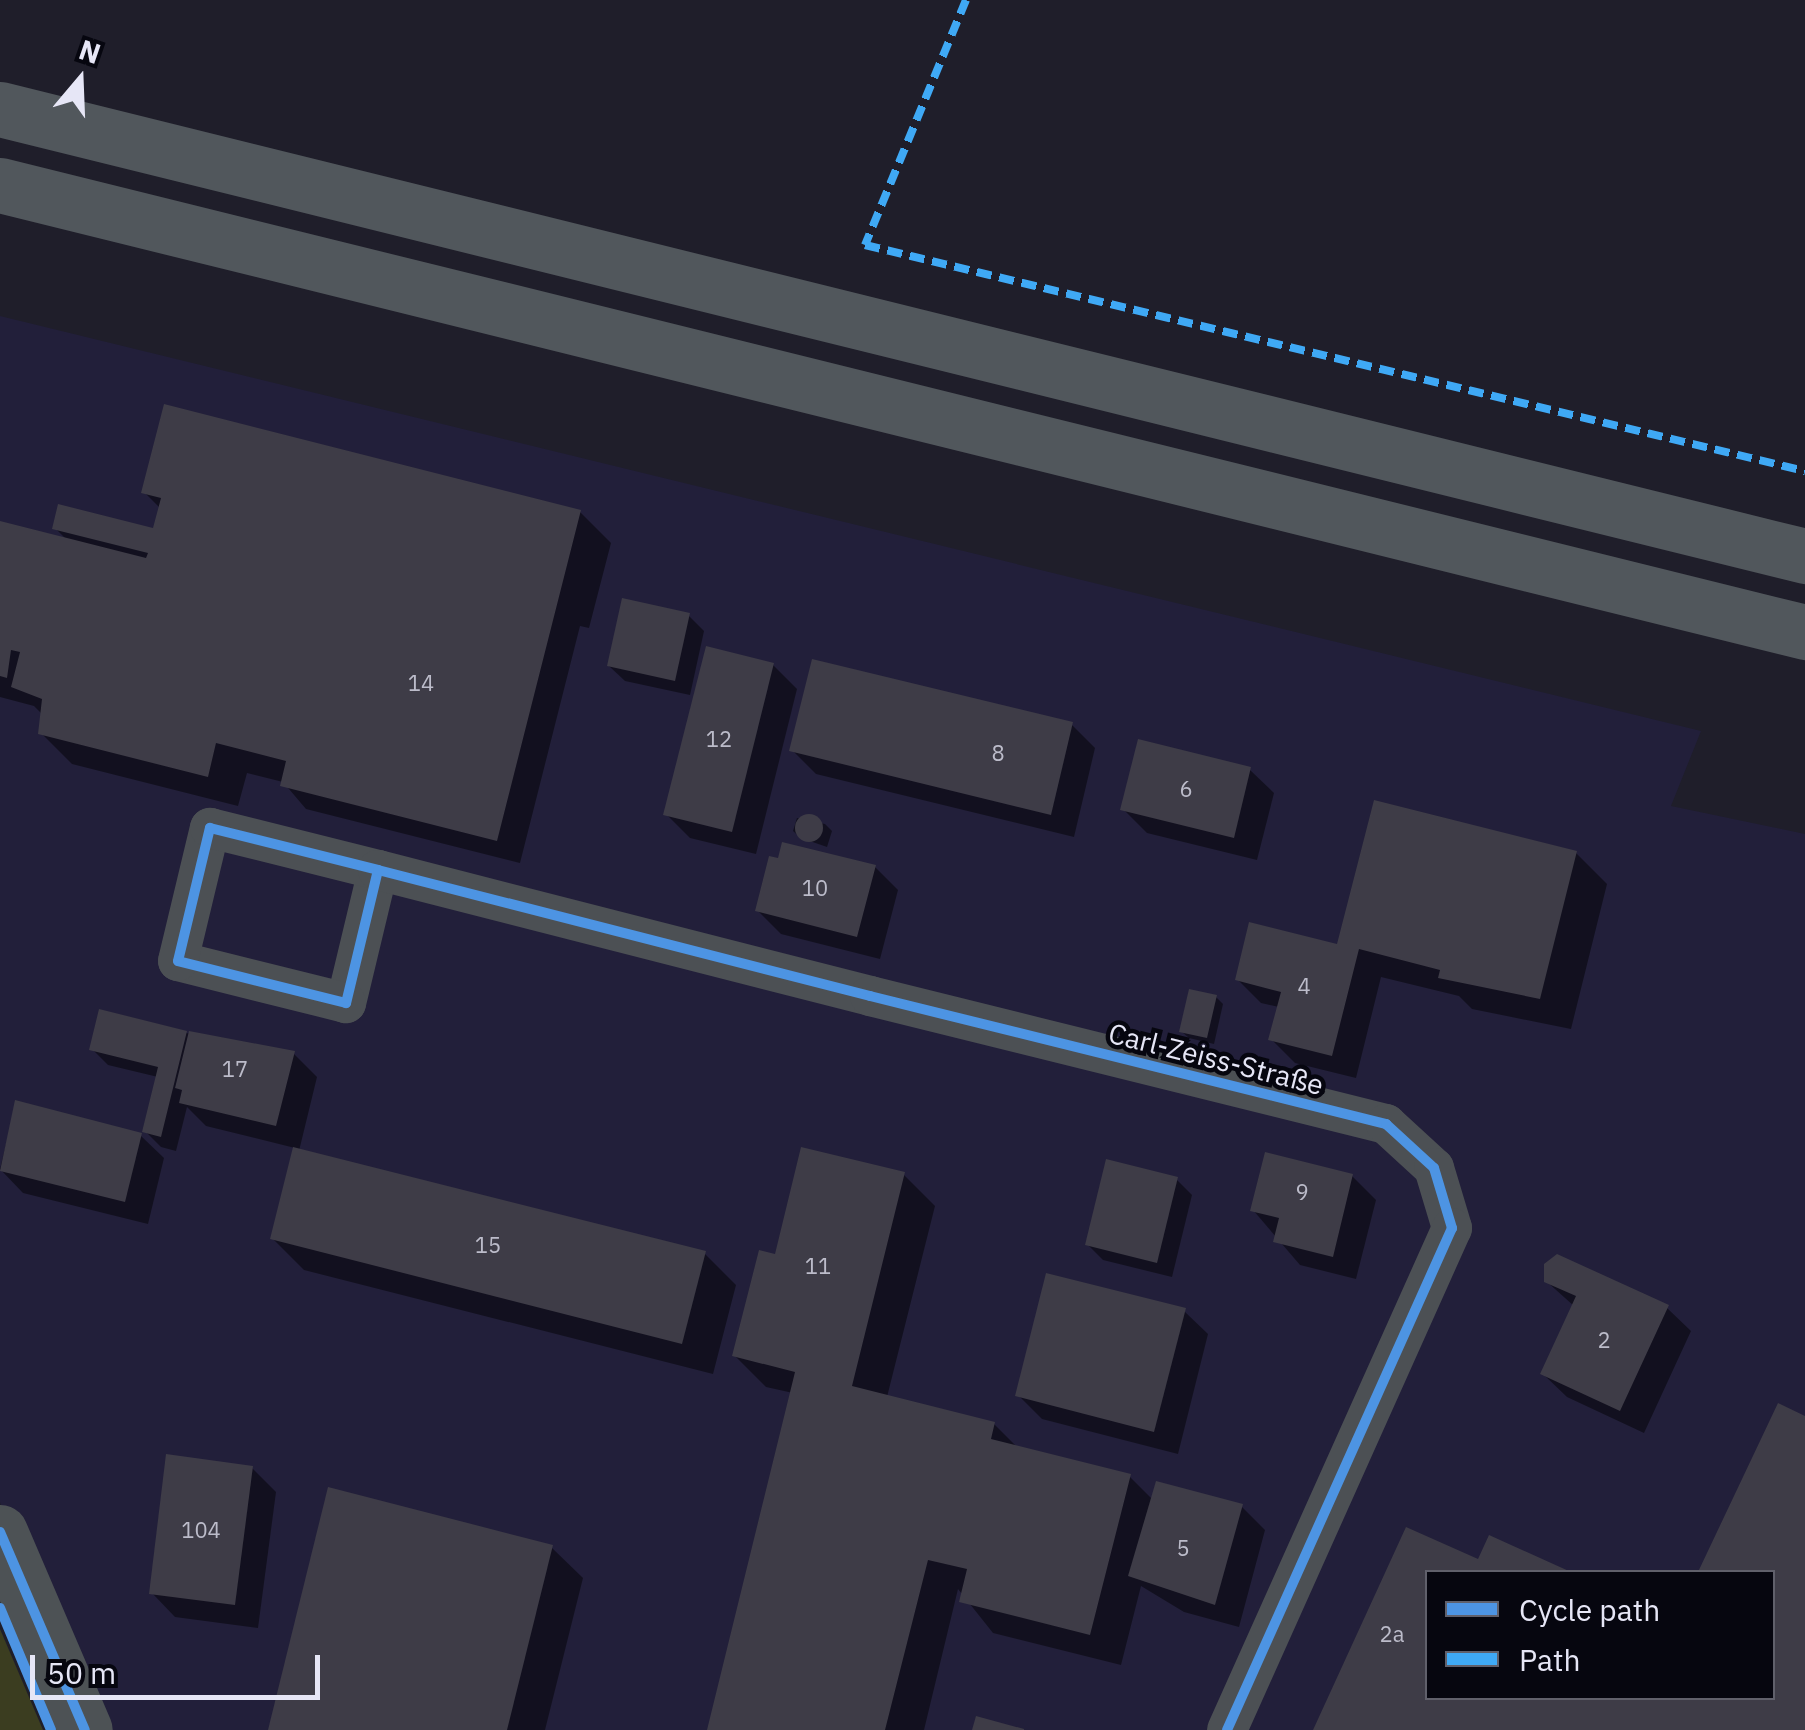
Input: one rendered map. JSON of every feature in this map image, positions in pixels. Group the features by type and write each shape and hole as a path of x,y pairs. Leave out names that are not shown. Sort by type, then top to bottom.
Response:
{"highway":[{"path":"0,109 1805,556"},
{"path":"0,185 1805,632"}],"street":[{"name":"Carl-Zeiss-Straße","path":"378,870 346,1003 178,962 210,828 378,870 1386,1124 1434,1168 1452,1228 1227,1730"},
{"path":"0,1532 85,1730"}],"shaded area":[{"path":"0,316 1701,731 1671,806 1805,834 1805,1730 75,1730 0,1502"}],"green space":[{"path":"0,1629 43,1730 0,1730"}],"building":[{"path":"164,404 581,510 497,841 280,786 286,761 216,743 208,777 38,734 42,699 11,687 20,652 11,650 7,678 0,676 0,521 146,558 148,553 52,529 58,504 153,528 161,498 141,493"},
{"path":"622,598 690,613 675,681 607,666"},
{"path":"706,646 774,663 732,832 663,815"},
{"path":"812,659 1073,722 1051,815 789,751"},
{"path":"1138,739 1251,767 1234,838 1120,810"},
{"path":"1374,800 1577,851 1540,999 1438,978 1440,970 1359,949 1332,1056 1268,1040 1281,992 1235,980 1249,922 1337,944"},
{"path":"809,814 819,818 823,828 819,838 809,842 799,838 795,828 799,818"},
{"path":"782,842 876,865 857,937 755,911 769,856 778,858"},
{"path":"1189,989 1217,995 1207,1038 1179,1032"},
{"path":"99,1009 187,1031 161,1137 142,1132 158,1067 89,1050"},
{"path":"189,1031 295,1051 276,1126 179,1103 182,1090 175,1088"},
{"path":"15,1100 142,1133 125,1202 0,1171"},
{"path":"293,1147 706,1251 682,1344 270,1239"},
{"path":"801,1147 905,1172 852,1386 995,1422 991,1439 1131,1474 1090,1635 959,1602 967,1569 928,1560 885,1730 707,1730 795,1372 732,1356 759,1250 775,1254"},
{"path":"1265,1152 1353,1174 1333,1257 1273,1242 1279,1218 1250,1211"},
{"path":"1106,1159 1178,1177 1157,1263 1085,1245"},
{"path":"1557,1254 1669,1305 1620,1411 1540,1374 1576,1296 1544,1282 1544,1264"},
{"path":"1046,1273 1186,1308 1154,1432 1015,1396"},
{"path":"1778,1403 1805,1416 1805,1730 1313,1730 1406,1527 1478,1559 1489,1535 1567,1570 1425,1570 1425,1700 1775,1700 1775,1570 1699,1570"},
{"path":"166,1454 253,1466 235,1605 149,1594"},
{"path":"1156,1481 1243,1504 1215,1605 1128,1576"},
{"path":"328,1487 553,1545 507,1730 268,1730"},
{"path":"976,1716 1024,1729 1024,1730 972,1730"}],"marked path":[{"path":"966,0 865,245 1805,471"}],"cycle path":[{"path":"378,870 346,1003 178,961 210,828 378,870 870,996 1386,1124 1434,1168 1452,1228 1227,1730"},
{"path":"0,1532 85,1730"},
{"path":"0,1608 51,1730"}]}
